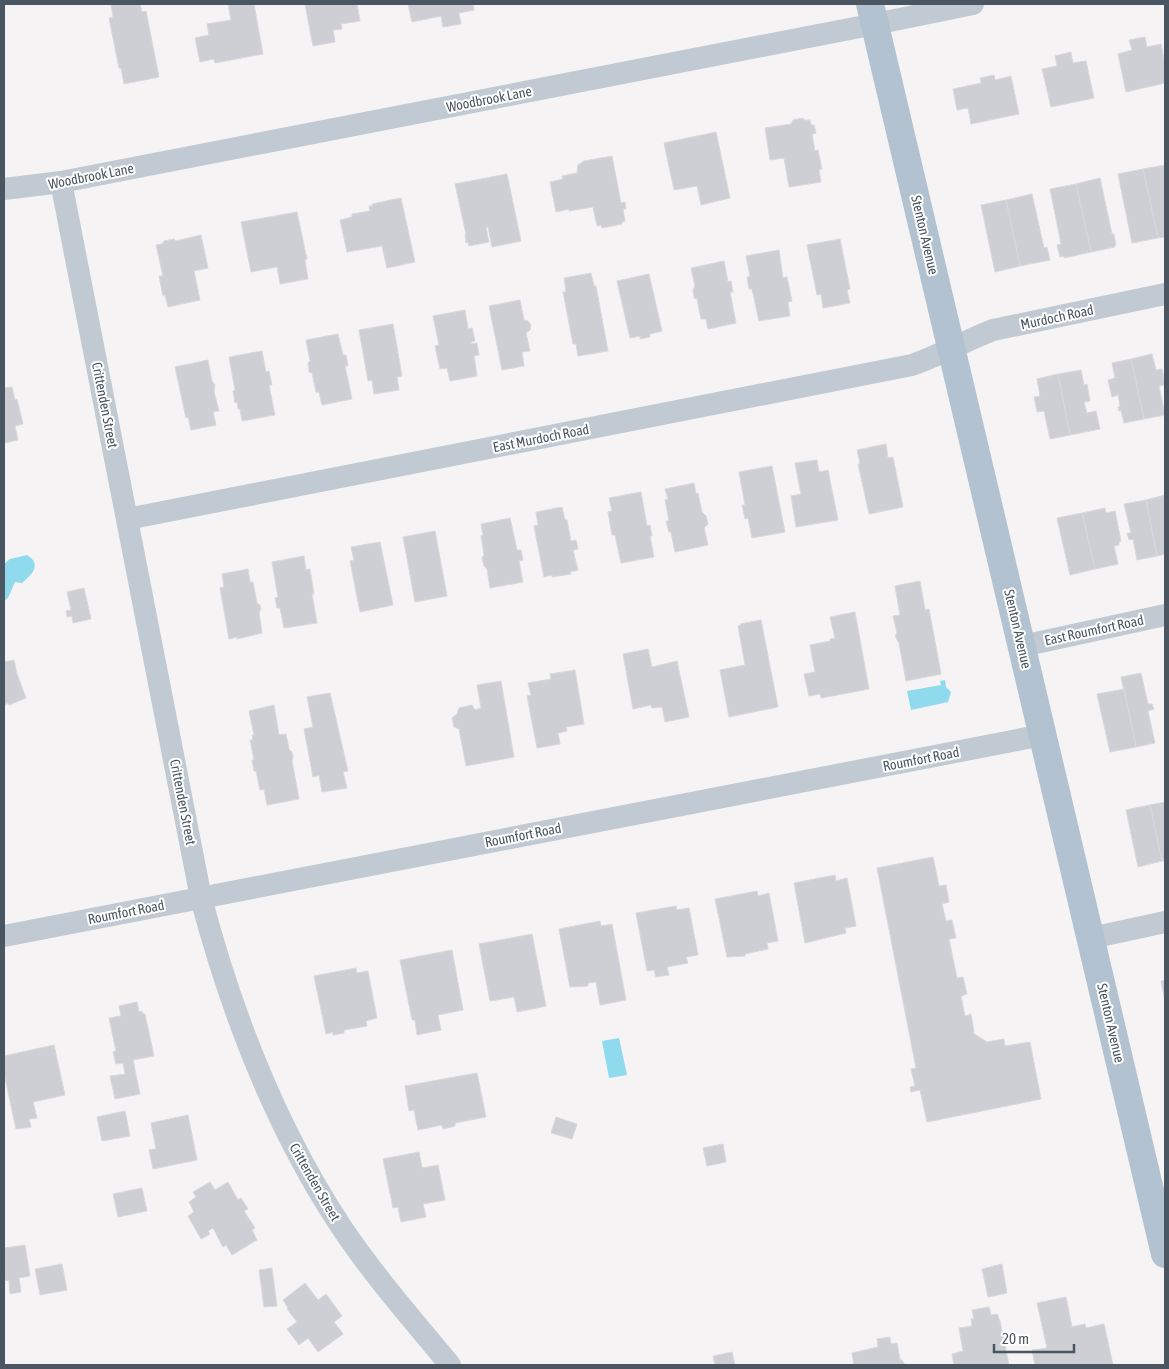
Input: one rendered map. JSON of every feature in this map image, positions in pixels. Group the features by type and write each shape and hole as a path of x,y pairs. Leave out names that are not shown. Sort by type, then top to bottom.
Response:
{"main road":[{"name":"Stenton Avenue","path":"873,14 1165,1254"}],"street":[{"name":"Woodbrook Lane","path":"4,189 61,182 873,14 973,4"},
{"name":"Crittenden Street","path":"61,182 202,898 221,969 251,1053 286,1130 342,1228 386,1288 450,1365"},
{"name":"Murdoch Road","path":"952,348 971,338 993,330 1165,294"},
{"name":"East Murdoch Road","path":"127,519 912,365 934,358 952,348"},
{"name":"East Roumfort Road","path":"1022,646 1165,615"},
{"name":"Roumfort Road","path":"4,936 1043,735"},
{"path":"1091,938 1165,922"}],"water":[{"path":"27,555 34,562 34,570 22,583 15,582 8,598 4,601 4,564 10,559"},
{"path":"945,680 946,687 951,692 948,702 911,710 907,691 941,685 940,681"},
{"path":"619,1038 627,1075 609,1078 602,1041"}],"building":[{"path":"111,4 140,4 142,12 146,11 159,77 124,84 109,18 113,17"},
{"path":"228,4 254,4 263,54 215,63 214,59 200,62 195,38 209,35 207,24 231,20"},
{"path":"305,4 357,4 360,21 341,24 342,29 333,30 335,42 313,46"},
{"path":"408,4 473,4 474,10 459,13 461,24 443,27 441,16 412,22"},
{"path":"1145,37 1147,47 1161,44 1165,64 1165,83 1126,92 1118,54 1132,50 1129,40"},
{"path":"1071,52 1073,63 1086,61 1094,98 1051,107 1042,69 1057,66 1055,56"},
{"path":"994,75 995,80 1011,76 1019,114 971,124 968,108 957,110 953,89 981,83 980,78"},
{"path":"803,118 804,120 810,120 811,125 814,125 816,133 812,134 815,151 818,150 822,169 819,170 821,182 789,187 784,158 770,160 765,128 791,124 793,120"},
{"path":"716,132 730,198 701,205 697,186 674,190 664,143"},
{"path":"612,156 621,203 625,202 626,209 623,209 625,221 622,224 602,228 601,225 597,226 593,207 556,212 550,182 563,179 562,176 577,173 578,165 584,161"},
{"path":"1165,165 1165,237 1158,238 1143,169"},
{"path":"1143,169 1158,238 1132,243 1118,174"},
{"path":"507,174 521,241 492,247 488,227 486,227 489,242 469,246 468,242 466,243 466,234 455,184"},
{"path":"1100,178 1116,245 1115,247 1091,252 1076,184"},
{"path":"1076,184 1091,252 1064,258 1064,256 1060,257 1057,245 1061,244 1050,189"},
{"path":"1032,194 1044,248 1047,247 1050,260 1020,266 1006,200"},
{"path":"401,198 415,262 387,268 382,246 347,252 340,220 352,217 352,214 370,211 369,206 373,206 372,204"},
{"path":"1006,200 1020,266 995,272 981,205"},
{"path":"297,212 307,259 305,260 308,279 280,284 277,267 251,272 241,222"},
{"path":"201,235 208,268 194,271 200,300 168,307 165,295 163,296 159,276 163,276 156,245 162,244 164,241 174,239 176,241"},
{"path":"840,239 850,289 847,290 850,303 823,308 821,294 817,295 807,245"},
{"path":"779,250 783,278 787,277 792,301 788,302 790,316 759,321 752,289 749,289 747,277 750,276 746,256"},
{"path":"724,261 728,282 731,281 733,292 730,292 736,323 708,329 706,319 701,319 697,299 694,298 693,290 695,286 691,268"},
{"path":"591,273 594,286 596,286 608,351 578,356 576,344 573,344 563,292 566,292 564,278"},
{"path":"649,274 662,331 650,334 650,337 630,338 617,281"},
{"path":"520,300 524,320 528,321 531,325 530,330 526,333 530,351 522,352 524,366 502,370 489,306"},
{"path":"465,310 468,329 472,328 475,341 471,342 471,344 477,343 479,355 474,356 477,376 450,381 447,368 440,369 435,346 439,345 433,316"},
{"path":"393,324 402,376 397,377 399,390 374,394 372,380 368,381 359,330"},
{"path":"338,334 343,355 346,355 348,366 345,366 352,399 322,405 319,392 316,392 312,373 309,372 308,363 310,361 306,340"},
{"path":"262,351 266,372 269,371 272,385 269,385 275,415 242,421 240,409 238,409 237,402 235,403 233,391 235,390 229,357"},
{"path":"1152,354 1156,370 1162,369 1165,385 1159,386 1165,415 1144,419 1131,359"},
{"path":"1131,359 1144,419 1124,423 1118,407 1120,406 1118,395 1112,397 1108,380 1115,378 1112,363"},
{"path":"208,360 212,381 215,385 214,392 219,411 213,412 216,425 191,430 188,417 186,418 175,367"},
{"path":"1081,370 1084,385 1087,384 1090,401 1084,402 1087,413 1096,411 1100,429 1070,435 1058,374"},
{"path":"1058,374 1070,435 1050,439 1044,411 1037,412 1034,397 1040,396 1037,379"},
{"path":"12,387 23,424 15,426 18,440 4,443 4,388"},
{"path":"886,444 888,458 893,457 903,507 869,514 858,464 860,464 857,450"},
{"path":"817,460 819,472 828,470 838,520 796,527 791,496 801,494 795,463"},
{"path":"772,466 785,532 752,538 748,518 745,519 742,505 745,505 739,472"},
{"path":"694,483 702,512 706,516 708,524 704,528 708,545 675,552 671,532 669,532 666,521 669,521 665,500 668,499 665,489"},
{"path":"641,492 647,526 650,525 654,557 621,563 615,535 612,535 608,512 612,511 609,498"},
{"path":"1165,495 1165,554 1157,556 1146,500"},
{"path":"1146,500 1157,556 1137,560 1133,539 1129,540 1127,533 1131,533 1124,504"},
{"path":"562,507 565,520 567,520 571,541 576,540 578,549 573,550 578,570 570,572 571,574 544,577 534,526 538,525 536,512"},
{"path":"1105,508 1106,513 1115,511 1121,541 1119,545 1114,546 1118,564 1095,569 1082,513"},
{"path":"1082,513 1095,569 1070,575 1057,518"},
{"path":"510,518 517,550 521,550 523,560 519,561 523,582 490,588 487,569 482,558 484,555 481,524"},
{"path":"435,531 447,596 415,602 403,537"},
{"path":"380,542 393,605 360,612 350,561 354,560 351,547"},
{"path":"304,556 306,570 310,569 317,623 284,628 280,608 277,608 275,598 278,597 272,562"},
{"path":"248,569 250,582 253,582 257,603 261,609 259,612 262,633 229,639 220,588 224,587 222,574"},
{"path":"920,581 925,610 929,609 941,674 906,681 899,643 895,636 897,633 893,616 900,615 895,586"},
{"path":"84,588 91,619 73,623 72,616 67,617 66,611 71,610 67,592"},
{"path":"855,612 869,689 821,698 820,694 809,696 804,674 815,672 810,645 830,641 830,639 835,638 830,617"},
{"path":"761,620 778,707 729,717 720,670 745,665 738,626"},
{"path":"648,649 652,667 677,661 689,717 665,722 662,707 652,708 651,705 633,709 623,654"},
{"path":"14,660 26,698 9,705 8,703 4,705 4,662"},
{"path":"575,670 584,724 566,727 567,731 558,733 560,744 537,748 527,696 531,695 528,683 551,679 550,674"},
{"path":"1141,673 1148,704 1152,704 1154,709 1148,711 1155,743 1136,747 1121,677"},
{"path":"501,681 514,757 466,766 459,729 454,727 452,718 457,714 459,708 472,705 475,710 481,708 477,685"},
{"path":"1124,689 1136,747 1110,752 1097,694"},
{"path":"330,693 348,771 343,772 347,788 322,792 319,775 313,777 304,729 313,727 307,697"},
{"path":"274,705 279,735 286,734 289,749 292,752 299,799 267,805 264,789 260,790 256,771 254,771 250,740 253,740 252,735 254,735 249,711"},
{"path":"1165,802 1165,861 1162,861 1150,805"},
{"path":"1150,805 1162,861 1138,867 1126,810"},
{"path":"933,857 939,886 946,885 949,902 942,904 946,921 952,920 956,938 949,939 957,978 963,977 967,994 961,996 965,1016 971,1014 973,1033 987,1042 1004,1039 1005,1046 1030,1042 1041,1099 927,1122 920,1090 911,1092 910,1087 915,1086 911,1069 916,1068 877,868"},
{"path":"835,875 836,881 847,878 856,926 845,928 846,933 805,943 794,883"},
{"path":"757,891 758,896 769,893 778,941 767,943 768,949 745,954 745,956 727,957 715,899"},
{"path":"676,906 677,910 689,908 698,955 686,957 688,963 667,967 669,975 656,977 654,970 647,971 636,913"},
{"path":"600,921 601,926 612,924 626,1000 600,1005 596,982 588,983 588,986 570,987 559,929"},
{"path":"532,934 546,1006 517,1012 514,997 490,1001 479,944"},
{"path":"452,950 463,1010 438,1015 441,1030 417,1035 415,1020 412,1020 400,960"},
{"path":"356,968 357,973 368,971 377,1018 366,1021 367,1026 344,1030 344,1033 333,1035 333,1032 326,1034 314,976"},
{"path":"1165,980 1165,1002 1161,981"},
{"path":"137,1002 139,1012 142,1011 145,1014 154,1056 133,1060 140,1094 115,1099 110,1076 125,1074 123,1063 116,1064 113,1052 116,1051 109,1018 121,1016 119,1006"},
{"path":"54,1045 65,1095 33,1102 37,1118 29,1119 31,1127 16,1129 4,1073 4,1056"},
{"path":"477,1073 486,1117 455,1123 455,1126 443,1129 442,1125 418,1130 414,1110 409,1111 405,1086"},
{"path":"125,1111 130,1136 102,1141 97,1117"},
{"path":"188,1115 197,1160 153,1169 149,1150 156,1149 151,1123"},
{"path":"556,1117 577,1124 572,1139 551,1133"},
{"path":"723,1144 726,1162 707,1166 703,1148"},
{"path":"419,1152 422,1168 438,1165 445,1200 423,1204 426,1217 401,1222 398,1207 393,1208 383,1159"},
{"path":"210,1182 215,1190 228,1182 238,1200 241,1198 248,1209 244,1211 255,1228 252,1230 257,1240 232,1255 226,1245 223,1247 213,1228 208,1231 210,1234 201,1239 188,1216 194,1212 189,1202 196,1197 193,1192"},
{"path":"142,1188 147,1211 118,1217 113,1194"},
{"path":"25,1245 30,1276 19,1278 21,1292 10,1294 9,1280 4,1281 4,1248"},
{"path":"62,1264 67,1290 40,1295 35,1269"},
{"path":"1002,1264 1007,1293 988,1297 982,1269"},
{"path":"272,1268 277,1306 264,1307 259,1270"},
{"path":"305,1283 318,1300 326,1294 342,1316 334,1322 343,1334 318,1352 308,1338 299,1345 287,1329 297,1322 283,1300"},
{"path":"1066,1297 1072,1327 1085,1324 1086,1328 1104,1324 1113,1365 1035,1365 1032,1350 1047,1348 1037,1303"},
{"path":"989,1307 991,1315 997,1314 1000,1321 1009,1365 954,1365 952,1354 963,1351 959,1328 972,1326 971,1319 974,1319 972,1310"},
{"path":"890,1337 891,1344 897,1343 900,1360 905,1365 854,1365 852,1353 878,1347 877,1339"},
{"path":"732,1352 735,1365 715,1365 713,1356"}]}
